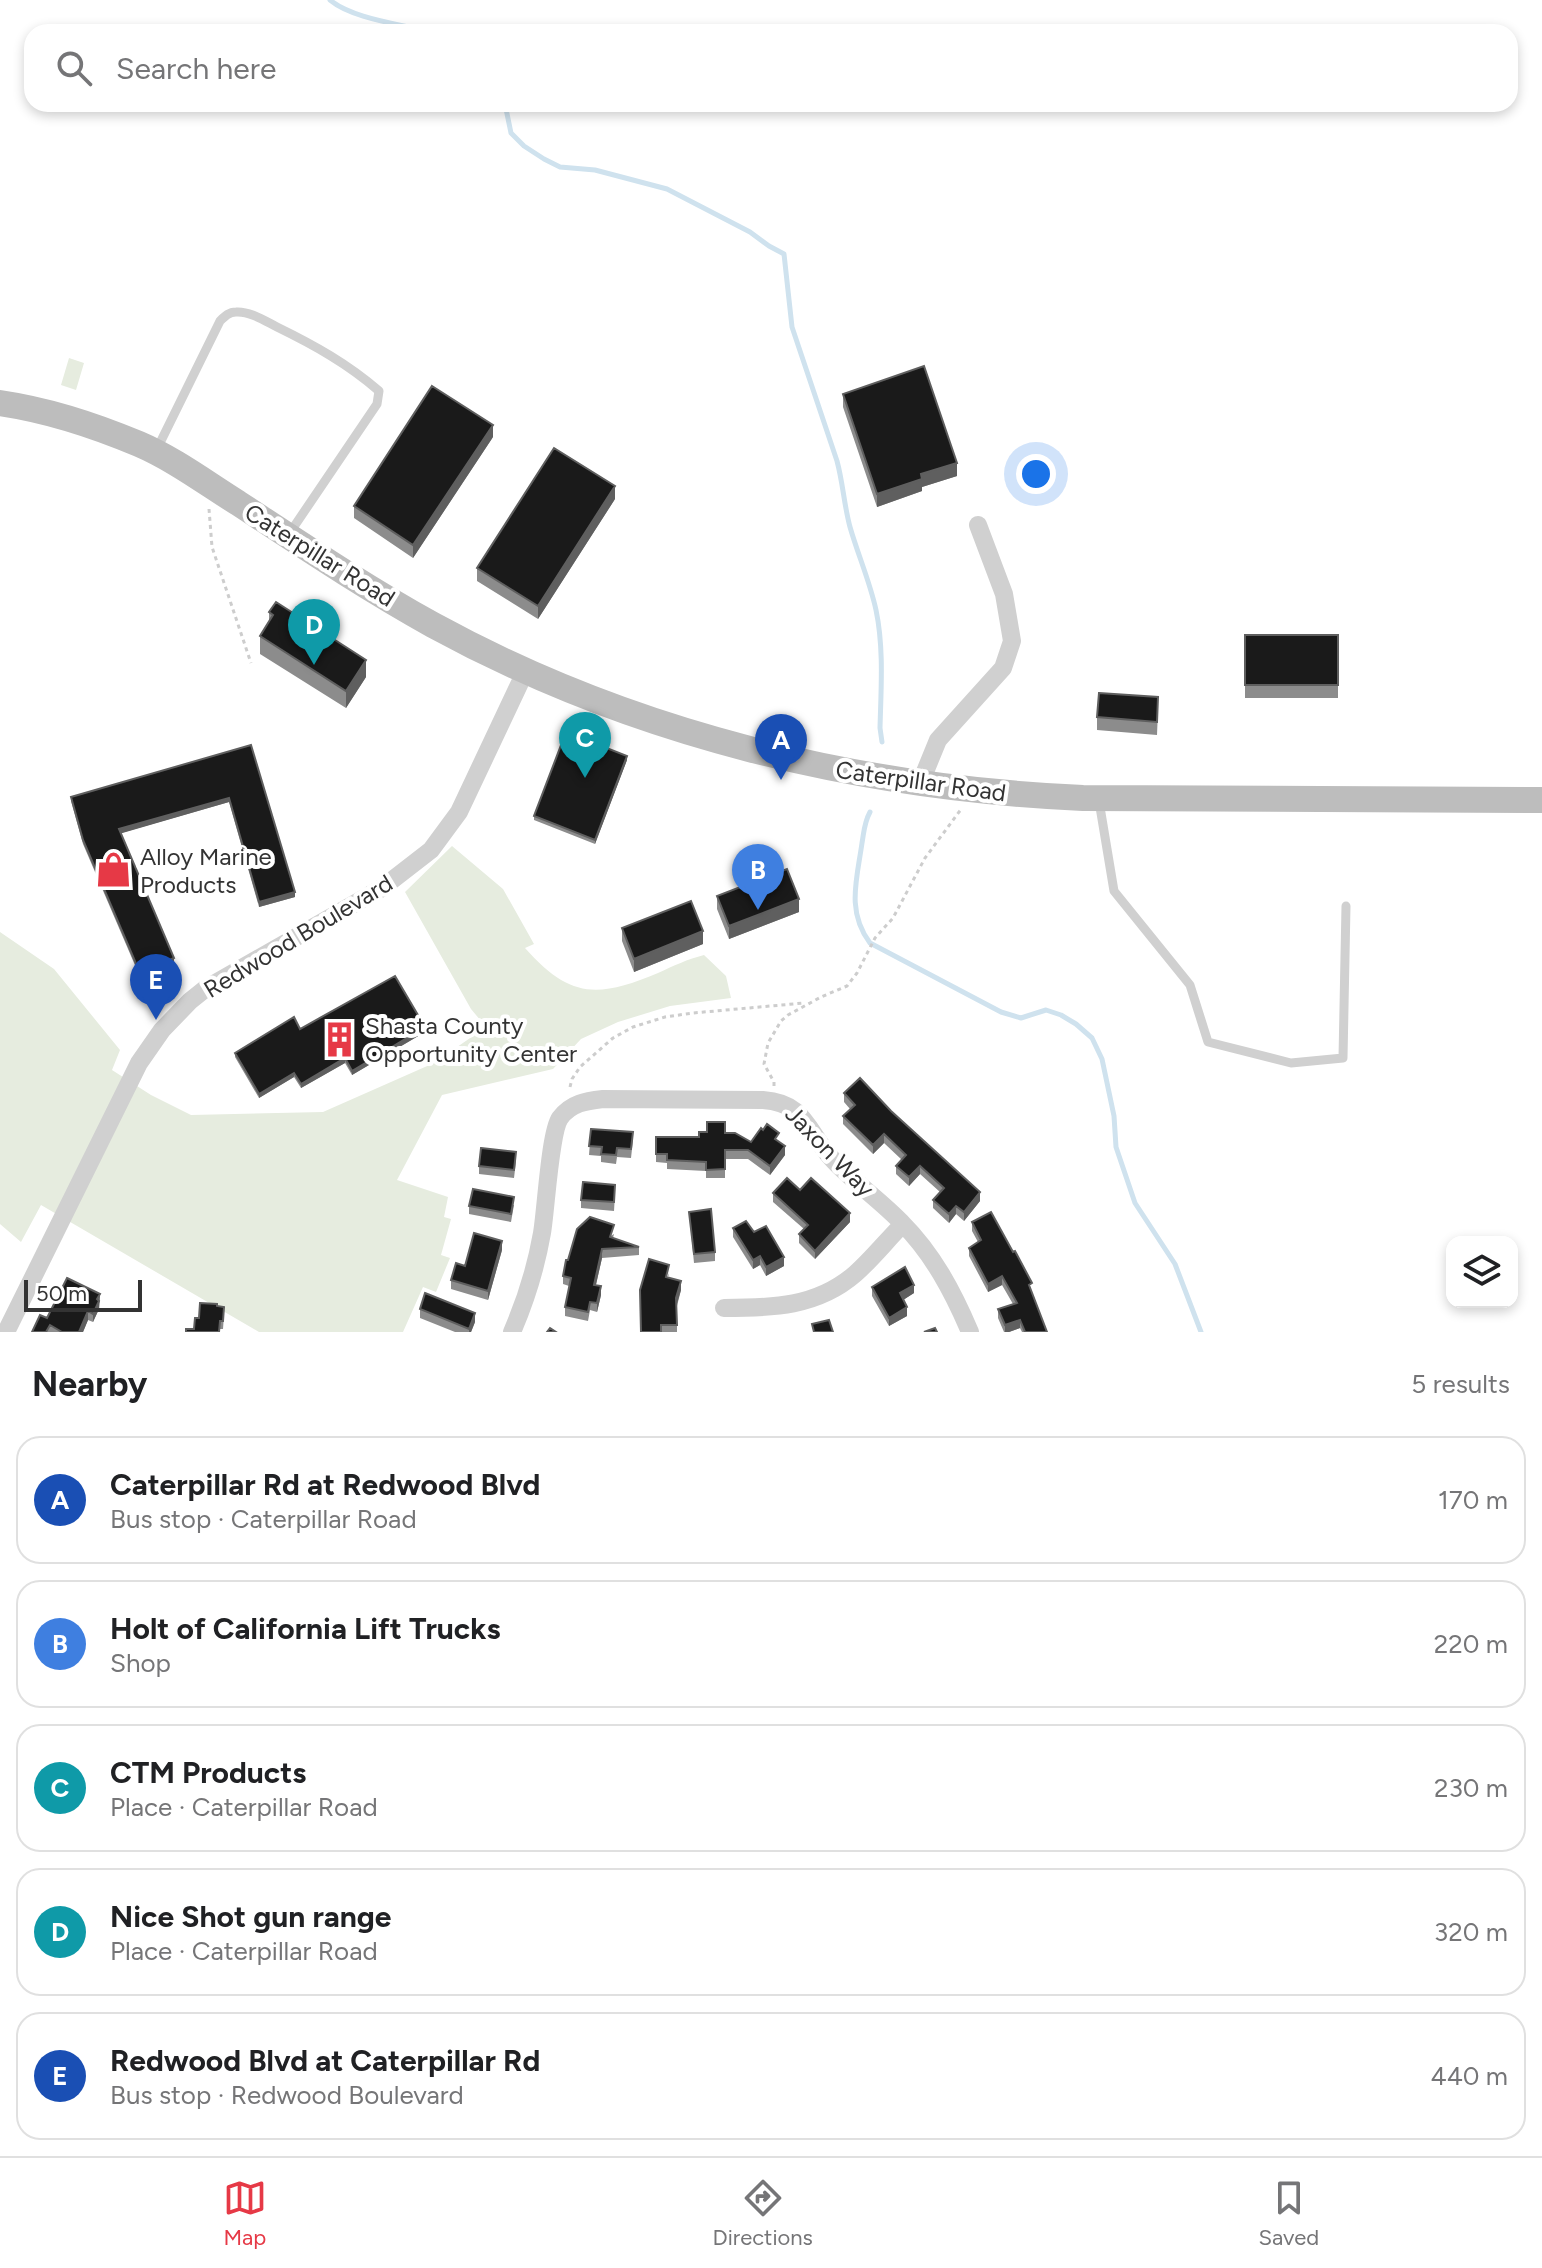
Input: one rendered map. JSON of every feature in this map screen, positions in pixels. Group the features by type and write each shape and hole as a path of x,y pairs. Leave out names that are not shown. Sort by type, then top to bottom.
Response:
{"street":[{"name":"Caterpillar Road","path":"0,403 79,421 156,452 325,561 434,625 526,670 602,702 728,744 826,768 973,791 1098,798 1542,800"},
{"path":"920,784 938,740 1003,668 1012,641 1004,594 978,525"},
{"name":"Redwood Boulevard","path":"6,1332 132,1077 153,1042 205,989 382,888 431,850 459,812 526,670"},
{"name":"Jaxon Way","path":"512,1332 537,1260 557,1121 572,1106 603,1099 773,1100 789,1105 833,1161 926,1249 956,1299 970,1332"},
{"path":"724,1308 783,1306 826,1294 856,1273 903,1224"}],"lane":[{"path":"156,452 220,321 228,314 251,315 313,345 359,373 379,391 377,404 288,536"},
{"path":"1098,798 1114,891 1190,985 1208,1042 1291,1063 1343,1058 1346,906"}],"path":[{"path":"207,484 212,547 251,663"},
{"path":"773,1100 774,1082 764,1064 768,1043 781,1021 807,1003 847,986 875,938 893,918 925,858 973,791"},
{"path":"570,1087 580,1067 613,1038 633,1027 665,1017 693,1013 807,1003"}],"shaded area":[{"path":"69,358 84,363 76,390 61,385"},
{"path":"452,846 503,889 534,944 525,948 556,977 571,985 601,990 637,981 704,955 726,976 731,998 670,1006 618,1022 581,1039 553,1069 442,1095 397,1180 448,1197 444,1217 451,1219 441,1255 450,1258 436,1292 423,1287 403,1332 259,1332 41,1205 21,1242 0,1224 0,932 54,969 120,1050 112,1070 151,1095 191,1115 323,1112 434,1063 486,1027 471,1009 405,892"}],"building":[{"path":"924,366 957,463 921,474 922,479 877,494 843,394"},
{"path":"432,386 493,425 413,545 354,506"},
{"path":"554,448 615,486 538,606 477,568"},
{"path":"276,602 366,660 346,691 260,636 273,615 269,612"},
{"path":"1245,635 1338,635 1338,685 1245,685"},
{"path":"1099,693 1158,697 1157,722 1097,717"},
{"path":"566,732 627,756 595,840 534,816"},
{"path":"251,745 295,892 259,902 229,798 119,829 174,958 140,973 83,840 71,797"},
{"path":"787,869 799,899 729,926 717,896"},
{"path":"691,901 703,931 634,959 622,928"},
{"name":"Shasta County Opportunity Center","path":"395,976 425,1027 352,1071 345,1058 301,1084 294,1073 259,1094 235,1053 294,1017 300,1029"},
{"path":"860,1078 891,1111 980,1192 964,1212 956,1206 949,1214 933,1200 944,1188 920,1166 909,1177 896,1166 906,1155 884,1134 873,1145 843,1116 855,1105 844,1093"},
{"path":"707,1122 725,1122 725,1133 735,1133 751,1142 767,1124 779,1133 775,1139 785,1146 770,1166 748,1150 725,1150 725,1169 706,1170 706,1162 667,1160 667,1154 656,1154 656,1137 699,1137 699,1132 707,1132"},
{"path":"591,1129 633,1132 631,1149 617,1148 616,1155 601,1154 602,1147 589,1146"},
{"path":"481,1148 516,1152 514,1170 479,1166"},
{"path":"787,1178 800,1190 811,1178 850,1213 815,1251 799,1234 808,1225 773,1193"},
{"path":"583,1182 615,1185 614,1202 581,1200"},
{"path":"473,1189 514,1197 511,1214 469,1206"},
{"path":"711,1209 715,1252 694,1254 689,1212"},
{"path":"991,1212 1032,1283 1029,1285 1047,1332 1025,1332 1020,1320 1005,1325 998,1309 1017,1303 1002,1276 988,1284 969,1248 981,1240 972,1222"},
{"path":"590,1217 614,1225 610,1237 639,1247 602,1249 594,1285 601,1286 597,1303 590,1302 588,1312 565,1307 571,1278 563,1276 577,1229"},
{"path":"746,1221 754,1232 766,1226 784,1257 766,1267 760,1256 753,1260 733,1228"},
{"path":"474,1233 502,1241 488,1291 451,1280 456,1263 465,1266"},
{"path":"649,1259 669,1265 666,1277 681,1281 676,1298 677,1325 661,1325 661,1332 641,1332 640,1290"},
{"path":"905,1267 914,1285 900,1293 907,1307 889,1318 872,1287"},
{"path":"67,1278 100,1294 93,1314 88,1311 79,1332 62,1332 50,1325 46,1332 32,1332 40,1315 47,1318"},
{"path":"425,1293 475,1313 469,1329 420,1309"},
{"path":"200,1303 224,1307 219,1332 186,1332 186,1329 194,1329"},
{"path":"829,1320 833,1332 814,1332 812,1324"}],"waterway":[{"path":"330,0 351,12 397,24"},
{"path":"507,112 511,133 544,159 560,167 595,170 667,189 750,232 784,254 792,327 837,461 850,527 879,624 882,742"},
{"path":"870,812 864,828 855,894 858,919 870,943 1001,1012 1021,1018 1046,1010 1076,1024 1092,1038 1102,1059 1114,1116 1116,1147 1135,1203 1175,1264 1201,1332"}],"place":[{"name":"Nice Shot gun range","path":"314,665"},
{"name":"CTM Products","path":"585,778"},
{"name":"Caterpillar Rd at Redwood Blvd","path":"781,780"},
{"name":"Alloy Marine Products","path":"114,870"},
{"name":"Holt of California Lift Trucks","path":"758,910"},
{"name":"Redwood Blvd at Caterpillar Rd","path":"156,1020"},
{"name":"Shasta County Opportunity Center","path":"339,1039"}]}
